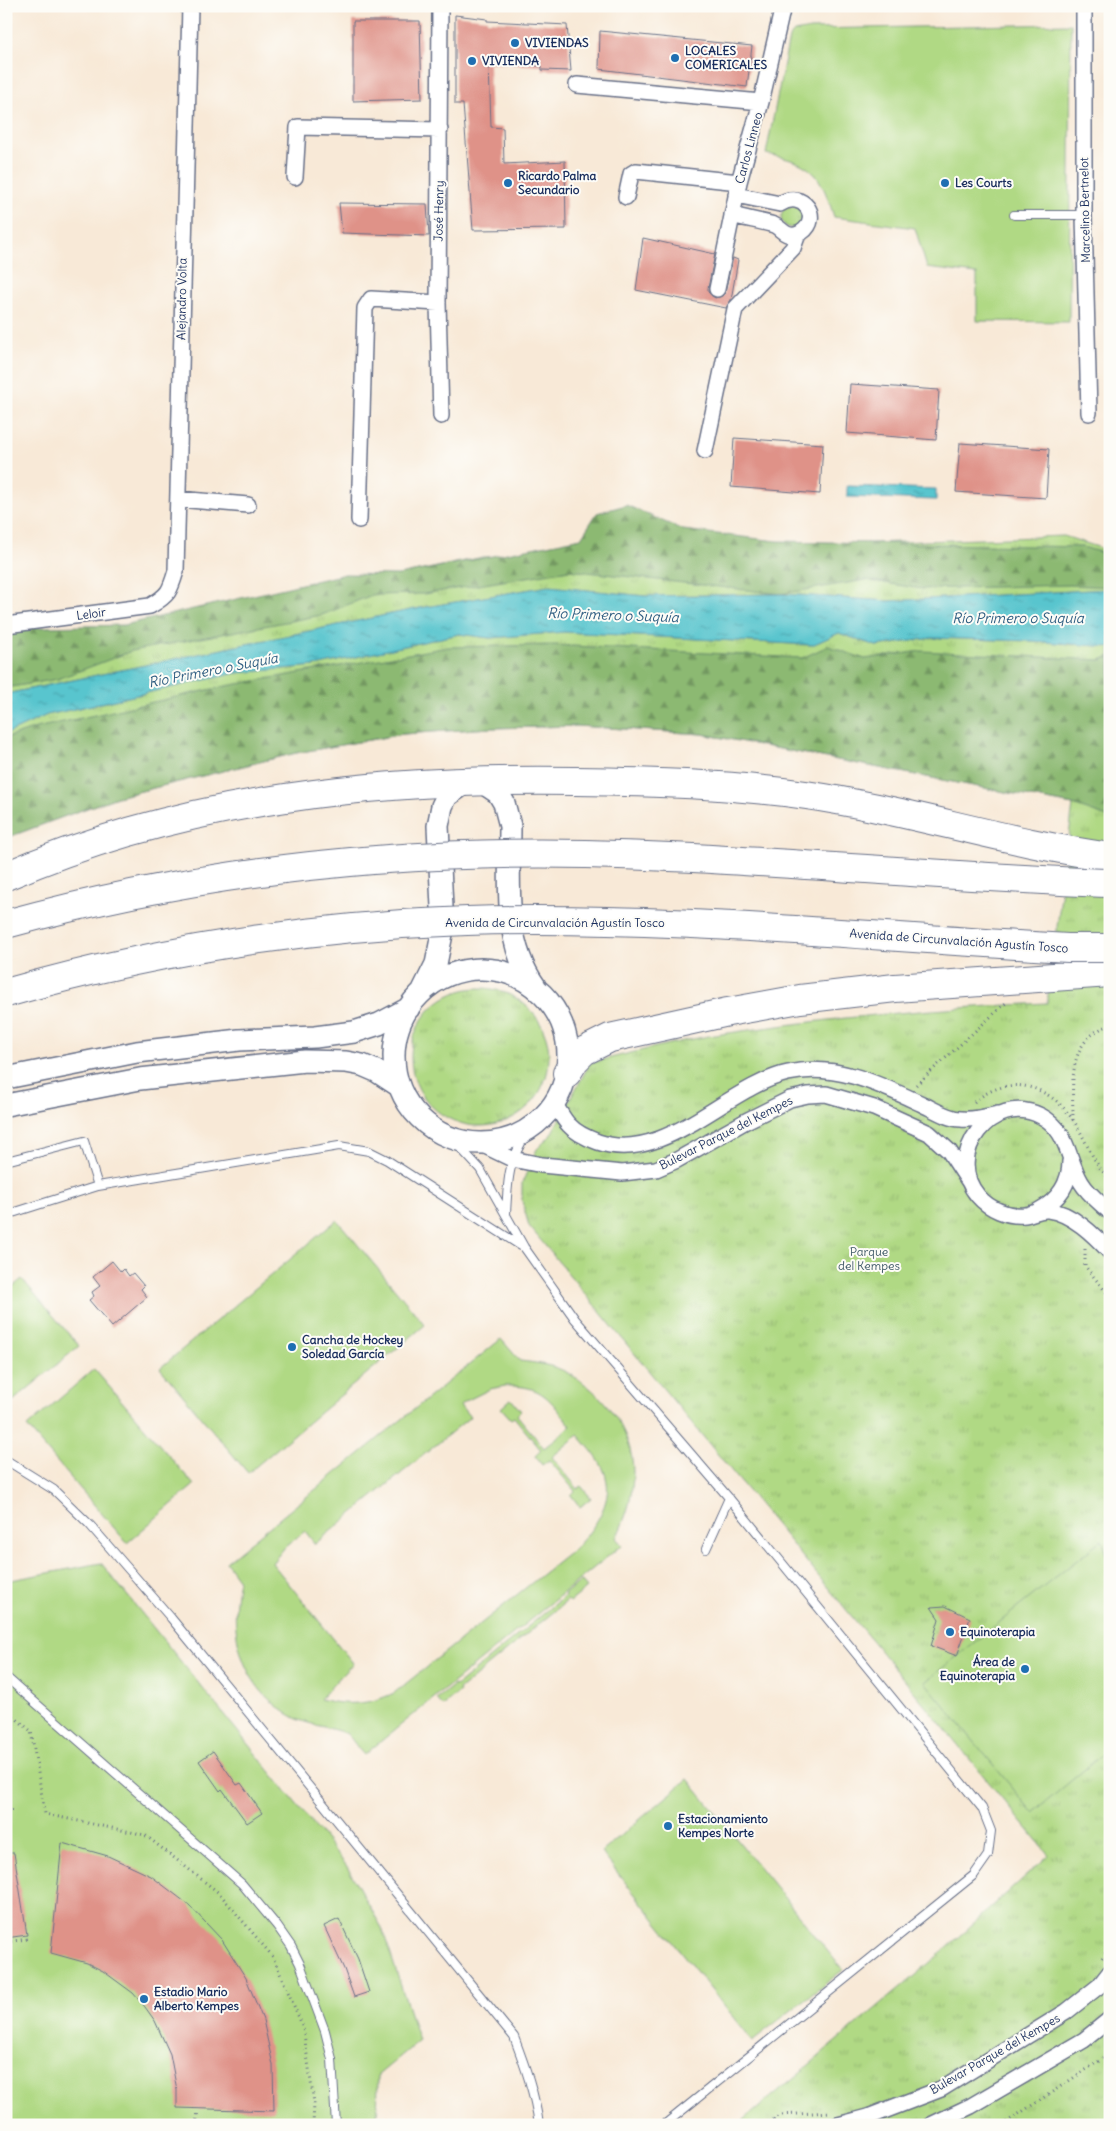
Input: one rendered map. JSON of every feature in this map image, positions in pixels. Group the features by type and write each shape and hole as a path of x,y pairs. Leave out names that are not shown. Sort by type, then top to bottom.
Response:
{"highway":[{"path":"6,876 87,844 156,823 254,802 330,792 473,781 680,782 742,787 806,795 899,812 1028,843 1110,857"},
{"path":"6,924 114,897 233,876 362,861 467,855 583,854 655,856 1110,883"},
{"name":"Avenida de Circunvalación Agustín Tosco","path":"6,993 97,969 292,934 466,921 551,920 672,923 1068,948 1110,948"},
{"path":"567,1073 575,1060 584,1051 610,1038 728,1012 800,999 895,988 1110,973"}],"street":[{"name":"Alejandro Volta","path":"170,591 176,571 190,6"},
{"name":"José Henry","path":"440,6 438,303 441,416"},
{"name":"Carlos Linneo","path":"717,290 737,188 761,102 783,6"},
{"name":"Marcelino Bertnelot","path":"1084,6 1084,215 1089,413"},
{"path":"577,85 761,102"},
{"path":"295,177 298,127 440,130"},
{"path":"626,198 631,174 636,170 737,188 780,204 792,199 803,202 810,211 810,222 807,228 798,234 786,234 777,226 732,215"},
{"path":"704,451 735,309 793,248 798,234"},
{"path":"359,520 365,308 371,300 438,303"},
{"path":"178,499 248,505"},
{"name":"Leloir","path":"6,625 150,606 163,599 170,591"},
{"path":"473,781 492,788 504,802 508,814 510,826 510,904 515,946 525,972 539,990 549,1001 564,1029 569,1056 567,1073 562,1089 539,1121 515,1137 501,1142 483,1144 454,1141 422,1121 408,1104 399,1086 394,1068 396,1035 436,964 442,934 439,816 447,796 455,789 473,781"},
{"path":"6,1078 146,1051 239,1040 316,1037 354,1032 379,1024 414,1002 430,985 457,971 482,968 510,972 523,978 539,990"},
{"path":"6,1105 140,1079 236,1067 305,1061 362,1064 399,1086"},
{"name":"Bulevar Parque del Kempes","path":"554,1102 569,1125 587,1138 608,1146 631,1146 659,1140 769,1079 791,1072 814,1070 842,1074 873,1082 959,1120 998,1114"},
{"name":"Bulevar Parque del Kempes","path":"483,1144 512,1159 542,1165 622,1174 656,1169 677,1160 746,1120 790,1099 808,1094 826,1094 874,1108 929,1133 949,1151 970,1183"},
{"path":"1019,1111 1040,1115 1051,1122 1061,1133 1068,1145 1070,1159 1069,1175 1063,1190 1048,1206 1025,1215 1012,1215 987,1205 977,1195 970,1183 966,1156 976,1131 986,1122 998,1114 1019,1111"},
{"path":"1070,1159 1084,1187 1110,1212"},
{"path":"1038,1211 1054,1212 1080,1225 1090,1231 1108,1250"},
{"name":"Bulevar Parque del Kempes","path":"838,2125 868,2117 941,2088 1066,2012 1099,1986 1104,1967"},
{"path":"931,2125 970,2106 1084,2040 1110,2019"}],"lane":[{"path":"1014,215 1084,215"},
{"path":"506,1216 508,1174 512,1159 529,1129"},
{"path":"6,1161 84,1141 98,1186"},
{"path":"454,1141 480,1169 524,1247 575,1318 729,1498 982,1808 991,1831 988,1855 974,1875 664,2125"},
{"path":"6,1215 98,1186 339,1146 369,1151 387,1160 524,1247"},
{"path":"6,1460 54,1490 90,1525 171,1618 514,2037 536,2102 539,2125"},
{"path":"706,1549 729,1498"},
{"path":"6,1677 242,1884 277,1926 291,1946 300,1964 325,2032 333,2074 336,2125"}],"path":[{"path":"904,1096 1010,999"},
{"path":"1073,1120 1074,1067 1076,1057 1089,1036 1099,1029 1110,1025"},
{"path":"6,1710 31,1731 45,1814 145,1835 219,1893 273,1957 303,2027 314,2103 312,2125"},
{"path":"6,1812 14,1810"},
{"path":"6,1942 27,1939"},
{"path":"1104,1967 1110,1946"},
{"path":"1002,2125 1110,2054"},
{"path":"765,2125 780,2115 830,2112 838,2109"},
{"path":"196,2125 198,2111"}],"green space":[{"name":"Les Courts","path":"1071,24 1069,322 977,321 977,274 927,268 915,228 834,217 824,189 812,172 794,161 766,154 789,38 794,32 811,29"},
{"path":"792,206 800,209 803,217 800,225 792,228 784,225 781,217 784,209"},
{"path":"626,505 683,530 777,541 1083,547 1110,555 1110,587 1069,585 922,589 866,580 781,594 569,570 424,594 372,595 322,615 132,651 58,679 6,688 6,628 124,625 345,574 399,575 581,538 597,513"},
{"path":"1064,536 1110,551 1110,589 889,601 781,594 645,596 549,586 420,608 6,694 6,660 483,557"},
{"name":"Parque del Kempes","path":"564,632 812,645 839,633 876,646 932,638 1033,641 1110,647 1110,2125 738,2125 934,1959 1049,1855 529,1226 522,1201 522,1183 537,1149 550,1136 590,1063 684,1041 756,1029 881,1014 1047,1003 1073,805 702,734 577,726 490,728 403,734 296,753 117,797 6,838 6,734 47,715 236,673 315,666 459,634 490,638"},
{"path":"554,645 802,658 828,646 865,659 921,651 1101,660 1110,656 1110,818 1073,805 702,734 577,726 490,728 403,734 296,753 117,797 6,838 6,738 36,728 226,686 448,647"},
{"path":"480,988 506,993 529,1008 544,1031 549,1057 544,1083 529,1106 506,1121 480,1126 454,1121 431,1106 416,1083 411,1057 416,1031 431,1008 454,993"},
{"name":"Cancha de Hockey Soledad García","path":"337,1220 425,1325 248,1473 160,1368"},
{"path":"22,1279 79,1346 7,1406 6,1292"},
{"path":"501,1339 520,1361 557,1368 581,1381 614,1414 628,1442 632,1457 633,1481 629,1506 616,1538 622,1545 364,1755 347,1734 299,1720 280,1709 265,1695 253,1679 244,1662 238,1643 236,1602 239,1580 226,1562","holes":["518,1386 537,1391 544,1396 557,1408 571,1426 544,1448 517,1415 521,1411 511,1399 501,1408 511,1419 514,1417 541,1450 535,1456 542,1465 549,1460 575,1491 571,1495 580,1507 591,1498 581,1486 578,1489 552,1457 578,1435 600,1463 606,1475 607,1491 606,1501 598,1519 573,1550 394,1693 376,1700 357,1703 339,1703 320,1699 353,1663 272,1563 285,1547 305,1531 315,1544 470,1417 460,1405 462,1403 490,1389"]},
{"path":"94,1369 194,1485 127,1543 27,1427"},
{"name":"Área de Equinoterapia","path":"1102,1540 1110,1563 1110,1748 1033,1813 925,1682"},
{"path":"101,1563 346,1865 382,1928 419,2041 378,2075 377,2125 6,2125 6,1581"},
{"path":"581,1581 587,1588 570,1602 568,1600 459,1690 460,1692 443,1706 437,1699 454,1685 456,1686"},
{"path":"688,1779 843,1970 752,2041 601,1852"}],"water":[{"path":"847,486 936,489 936,500 847,497"},
{"name":"Río Primero o Suquía","path":"549,586 645,596 781,594 889,601 1110,589 1110,647 1033,641 932,638 876,646 839,633 812,645 564,632 490,638 459,634 315,666 236,673 47,715 6,734 6,694 420,608"}],"building":[{"path":"455,15 487,19 487,21 567,25 571,71 542,70 542,66 489,63 491,127 503,128 504,164 565,161 566,229 473,230 463,104 455,104"},
{"path":"353,21 420,21 422,99 353,101"},
{"name":"LOCALES COMERICALES","path":"600,31 752,46 747,87 599,69"},
{"path":"339,203 427,204 429,236 342,233"},
{"path":"643,238 715,254 708,292 715,298 724,295 733,258 738,260 731,300 726,308 636,290"},
{"path":"850,384 939,390 936,440 847,433"},
{"path":"734,438 823,444 820,494 731,487"},
{"path":"960,443 1049,449 1046,498 956,492"},
{"path":"112,1261 121,1272 124,1269 129,1276 133,1273 144,1286 141,1289 147,1297 112,1327 89,1300 94,1296 92,1292 100,1286 93,1277"},
{"name":"Equinoterapia","path":"945,1606 970,1618 957,1656 931,1646 939,1619 931,1607"},
{"path":"213,1751 237,1785 241,1783 262,1813 247,1823 222,1789 220,1791 199,1761"},
{"path":"62,1843 108,1856 151,1876 189,1905 222,1940 246,1978 263,2020 273,2065 274,2111 177,2108 177,2090 170,2054 155,2021 145,2007 133,1993 103,1971 87,1963 51,1953"},
{"path":"6,1853 14,1853 27,1935 6,1938"},
{"path":"339,1919 358,1959 369,1992 354,1997 344,1969 324,1926"}],"place":[{"name":"VIVIENDAS","path":"515,43"},
{"name":"LOCALES COMERICALES","path":"675,58"},
{"name":"VIVIENDA","path":"472,61"},
{"name":"Ricardo Palma Secundario","path":"508,183"},
{"name":"Les Courts","path":"945,183"},
{"name":"Cancha de Hockey Soledad García","path":"292,1347"},
{"name":"Equinoterapia","path":"950,1632"},
{"name":"Área de Equinoterapia","path":"1025,1669"},
{"name":"Estacionamiento Kempes Norte","path":"668,1826"},
{"name":"Estadio Mario Alberto Kempes","path":"144,1999"}]}
